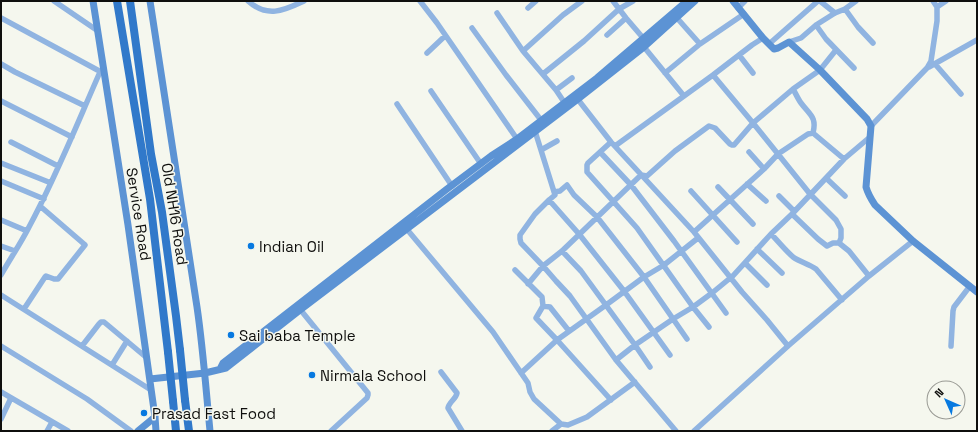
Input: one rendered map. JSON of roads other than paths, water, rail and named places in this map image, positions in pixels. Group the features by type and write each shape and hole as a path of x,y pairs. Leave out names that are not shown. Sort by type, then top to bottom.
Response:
{"main road":[{"name":"Old NH16 Road","path":"117,1 150,199 176,431"},
{"name":"Old NH16 Road","path":"130,1 151,154 162,212 189,431"}],"street":[{"path":"54,1 98,31"},
{"name":"Service Road","path":"94,1 102,73 128,226 156,431"},
{"path":"150,1 197,307 210,431"},
{"path":"248,1 265,10 274,12 304,1"},
{"path":"420,1 437,23 517,139"},
{"path":"528,8 536,1"},
{"path":"522,51 562,15 582,1"},
{"path":"613,1 644,39"},
{"path":"543,74 619,10 633,1"},
{"path":"150,379 205,373 226,368 298,308 404,226 535,131 687,1"},
{"path":"404,226 452,186 517,139 564,102 576,97 644,47 695,1"},
{"path":"733,1 763,38 774,49 800,38 816,25 835,13 845,9 853,2"},
{"path":"738,8 745,1"},
{"path":"769,44 819,1 835,13"},
{"path":"927,68 931,61 937,20 937,7 933,1"},
{"path":"937,7 946,1"},
{"path":"845,9 858,27 874,43"},
{"path":"497,13 522,51 543,74 564,102"},
{"path":"665,73 700,44 744,14"},
{"path":"1,18 102,73 85,106 44,199 1,275"},
{"path":"607,35 626,18"},
{"path":"677,18 700,44"},
{"path":"816,25 826,39 854,68"},
{"path":"472,28 541,120"},
{"path":"427,53 445,36"},
{"path":"709,327 637,228 587,172 587,165 600,152 684,96 763,38"},
{"path":"871,126 927,68 977,40"},
{"path":"789,42 820,70 867,119 871,126 866,187 875,206 913,241 977,292"},
{"path":"644,47 684,96"},
{"path":"641,175 647,176 676,151 709,126 715,128 732,145 734,145 754,123 793,89 820,70 836,50"},
{"path":"739,55 753,73"},
{"path":"1,64 85,106"},
{"path":"935,64 961,94"},
{"path":"713,75 754,123 810,194 836,220 841,229 841,238 839,243"},
{"path":"556,90 572,78"},
{"path":"793,89 802,104 814,119 815,125 813,132"},
{"path":"431,91 481,164"},
{"path":"576,97 613,144 694,232 788,346"},
{"path":"1,102 72,137"},
{"path":"398,104 452,186"},
{"path":"535,131 555,195 536,214 520,235 521,243 570,296 616,360 676,431"},
{"path":"694,232 764,169 778,154 813,132"},
{"path":"813,132 844,159"},
{"path":"616,360 635,345 693,307 731,278 771,234 844,159 855,148 870,137"},
{"path":"541,150 557,141"},
{"path":"10,142 58,166"},
{"path":"600,152 631,185 667,231 726,313"},
{"path":"749,152 764,169"},
{"path":"1,163 50,183"},
{"path":"528,284 543,266 562,251 641,175"},
{"path":"826,178 845,196"},
{"path":"1,181 44,199"},
{"path":"747,184 766,201"},
{"path":"554,192 560,191 567,185 574,195 597,217 644,277 687,339"},
{"path":"718,187 753,224"},
{"path":"692,191 737,242"},
{"path":"779,196 818,240 827,246 833,243 839,243 849,251 869,276"},
{"path":"549,200 579,234 670,355"},
{"path":"24,309 45,277 58,279 84,246 84,244 40,206"},
{"path":"1,220 27,231"},
{"path":"404,226 493,332 528,383 530,392 534,399 561,424 568,425 587,417 635,382"},
{"path":"771,234 793,257 816,268 842,300"},
{"path":"521,373 557,340 644,277 664,265 698,238"},
{"path":"694,431 788,346 869,276 913,241"},
{"path":"1,246 14,251"},
{"path":"757,249 782,273"},
{"path":"562,251 581,270 650,367"},
{"path":"745,263 767,285"},
{"path":"515,270 542,297 543,306 536,318 611,400"},
{"path":"951,346 953,310 970,286"},
{"path":"1,295 151,390"},
{"path":"543,306 550,307 569,331"},
{"path":"298,308 368,393 366,398 331,431"},
{"path":"82,346 101,322 106,323 147,358"},
{"path":"112,365 127,341"},
{"path":"1,346 87,400 131,431"},
{"path":"441,372 457,394 448,408 462,431"},
{"path":"1,392 68,431"},
{"path":"1,419 11,398"},
{"path":"138,431 155,418"},
{"path":"47,431 52,422"},
{"path":"552,431 561,424"}],"place":[{"name":"Indian Oil","path":"251,246"},
{"name":"Sai baba Temple","path":"231,335"},
{"name":"Nirmala School","path":"312,375"},
{"name":"Prasad Fast Food","path":"144,413"}]}
